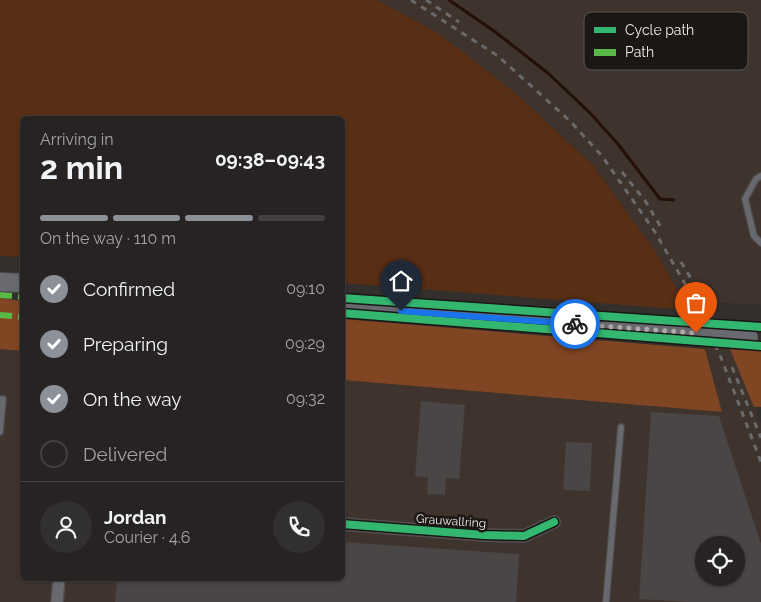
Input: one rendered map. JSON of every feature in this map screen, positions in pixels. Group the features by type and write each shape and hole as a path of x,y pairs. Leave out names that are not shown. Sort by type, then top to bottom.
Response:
{"main road":[{"path":"0,282 20,283"},
{"path":"345,307 755,337"}],"street":[{"name":"Grauwallring","path":"345,524 484,535 524,536 554,522"},
{"path":"57,602 59,581"}],"lane":[{"path":"761,176 756,179 744,199 754,236 761,243"},
{"path":"0,399 3,399 0,432"},
{"path":"606,602 621,427"}],"shaded area":[{"path":"0,0 377,0 441,35 513,91 593,165 655,251 689,310 345,283 345,116 20,116 20,257 0,256"},
{"path":"377,0 761,0 761,305 709,302 727,340 761,423 761,602 0,602 0,349 20,351 20,581 345,581 345,380 722,412 703,338 689,310 655,251 594,165 513,91 441,35"},
{"path":"0,298 20,301 20,351 0,349"},
{"path":"345,319 705,349 722,412 345,380"},
{"path":"730,349 761,350 761,407 754,407"}],"building":[{"path":"421,401 465,405 459,479 446,478 445,495 427,494 428,477 415,476"},
{"path":"651,412 719,416 761,544 761,602 690,602 639,599"},
{"path":"566,442 592,443 590,491 563,490"},
{"path":"345,542 519,554 516,602 115,602 117,581 345,581"}],"waterway":[{"path":"449,0 494,31 549,74 590,113 618,144 660,199 674,200"}],"railway":[{"path":"411,0 498,56 570,121 602,156 655,232 692,296 720,355 761,462"},
{"path":"426,0 459,22"},
{"path":"622,172 646,202 662,229"},
{"path":"681,262 698,290 705,306"},
{"path":"732,367 761,438"}],"marked path":[{"path":"0,295 20,297"},
{"path":"0,315 20,317"}],"cycle path":[{"path":"345,298 761,327"},
{"path":"345,313 761,346"},
{"path":"345,524 484,535 524,536 554,522"}],"way so far":[{"path":"575,324 696,333"}],"route":[{"path":"401,311 575,324"}]}
